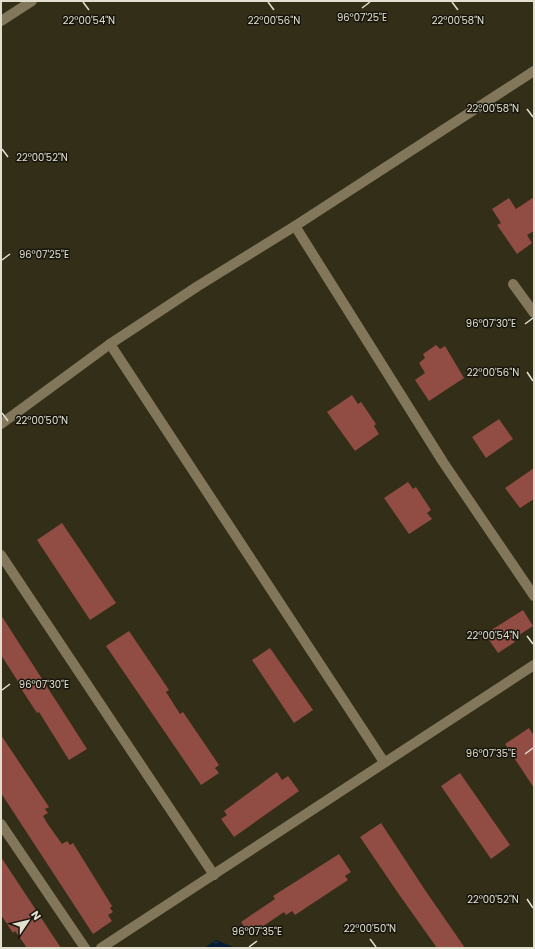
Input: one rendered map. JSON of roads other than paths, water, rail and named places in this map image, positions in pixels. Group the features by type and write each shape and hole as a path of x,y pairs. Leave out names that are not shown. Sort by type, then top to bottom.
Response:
{"street":[{"path":"1,21 32,1"},
{"path":"1,424 110,344 534,71"},
{"path":"295,226 443,462 534,596"},
{"path":"513,284 534,313"},
{"path":"110,344 384,762"},
{"path":"1,555 214,874"},
{"path":"101,948 384,762 534,666"},
{"path":"1,824 85,948"}],"water":[{"path":"216,940 236,948 204,948"}]}
